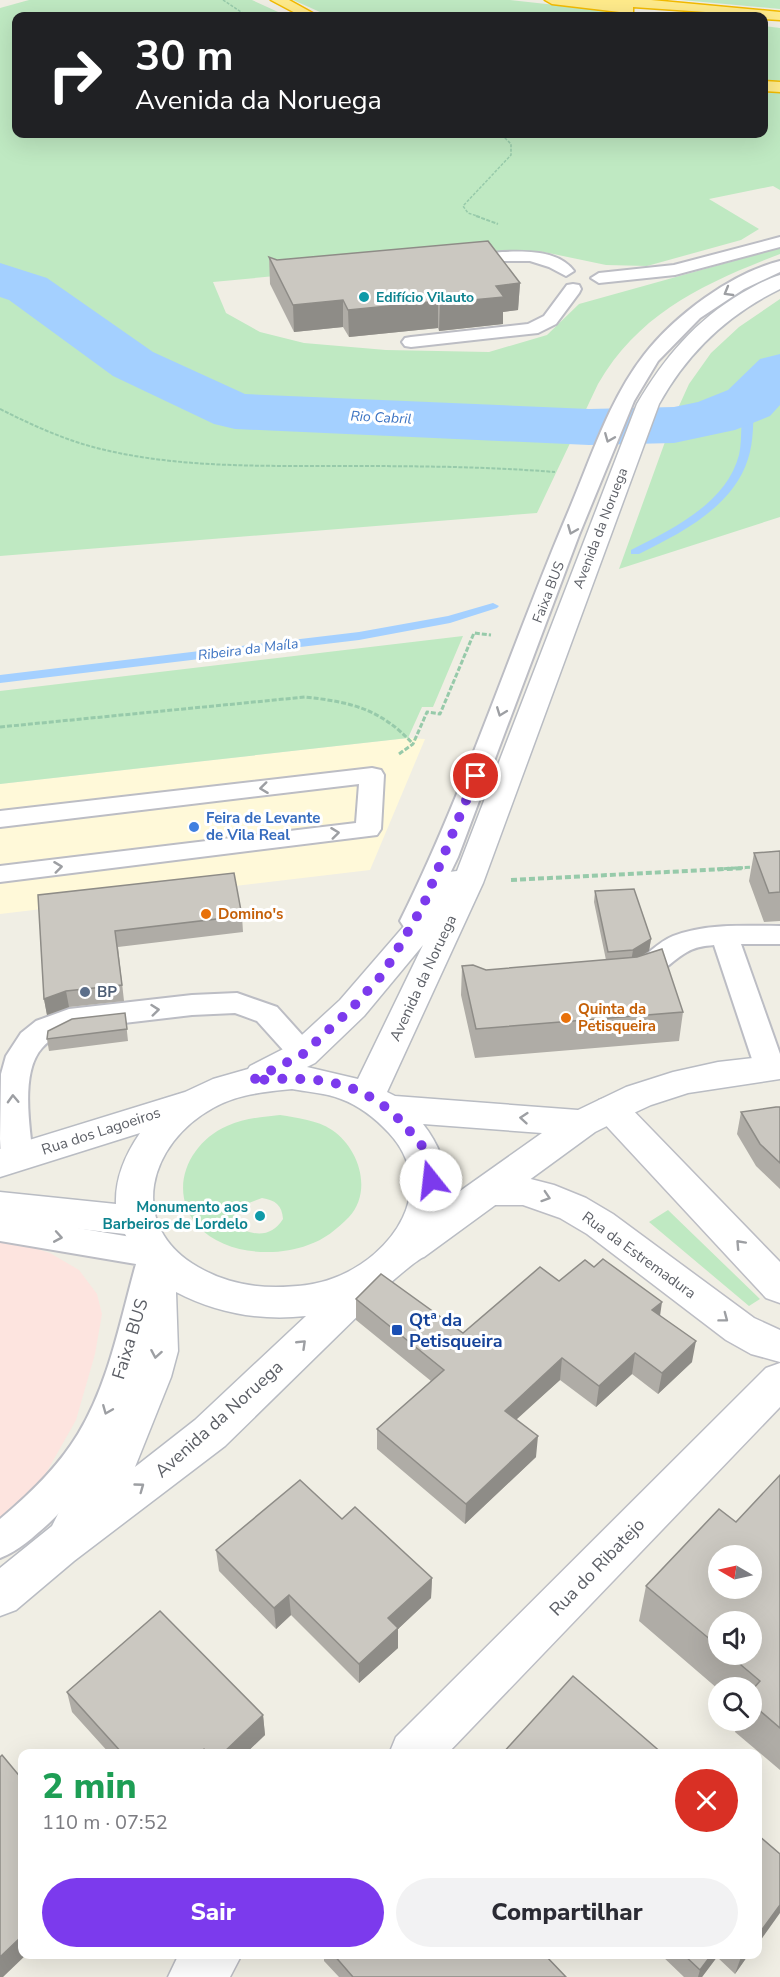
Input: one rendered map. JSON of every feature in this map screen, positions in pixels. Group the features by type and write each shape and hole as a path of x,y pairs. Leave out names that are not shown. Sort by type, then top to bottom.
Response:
{"highway":[{"path":"278,0 304,12"},
{"path":"552,0 669,12"},
{"path":"606,0 736,12"}],"main road":[{"name":"Avenida da Noruega","path":"379,1102 468,883 606,477 662,376 682,350 719,316 757,291 780,281"},
{"name":"Avenida da Noruega","path":"251,1081 303,1054 352,1008 383,974 432,910 488,826"},
{"path":"0,1206 146,1238 186,1281 229,1298 276,1304 324,1298 369,1280 404,1251 596,1116 659,1088 717,1075 775,1068"},
{"path":"202,1097 226,1087 251,1081 292,1077 332,1082 379,1102 596,1116 780,1287"},
{"name":"Avenida da Noruega","path":"59,1547 102,1486 118,1458 151,1377 158,1351 146,1238 133,1186 145,1151 168,1121 202,1097"},
{"name":"Rua dos Lagoeiros","path":"9,1160 92,1136 202,1097"},
{"path":"379,1102 421,1145 431,1180 425,1216 404,1251"},
{"name":"Rua da Estremadura","path":"488,1191 532,1193 573,1208 600,1224 740,1329 765,1342 780,1346"},
{"name":"Avenida da Noruega","path":"0,1595 210,1432 369,1280"},
{"name":"Rua do Ribatejo","path":"418,1749 780,1380"},
{"path":"194,1977 211,1959"}],"lane":[{"path":"442,263 528,257 583,273 599,281 594,287 560,285 553,276 583,273 675,270 780,242"},
{"name":"Faixa BUS","path":"383,974 423,906 445,857 606,477 624,401 651,358 694,314 738,285 780,266"},
{"path":"411,342 532,329 550,320 560,285"},
{"path":"0,819 372,776 368,829 0,874"},
{"path":"610,976 646,970 658,964 669,952 681,944 696,938 780,935"},
{"path":"725,937 775,1068"},
{"path":"9,1160 16,1068 22,1050 31,1039 53,1023 192,1005 237,1003 267,1014 303,1054"},
{"path":"0,1228 146,1238"},
{"name":"Faixa BUS","path":"0,1541 50,1497 91,1444 116,1386 146,1238"}],"path":[{"path":"223,0 241,12"},
{"path":"499,225 468,213 463,206 468,196 486,182 511,156 510,142 506,138"},
{"path":"0,409 63,438 122,453 160,459 268,466 447,467 541,471 606,477"},
{"path":"0,727 305,697 353,703 376,711 402,731 413,744"},
{"path":"468,883 757,867"}],"shaded area":[{"name":"Feira de Levante de Vila Real","path":"408,738 425,739 370,870 0,914 0,784"},
{"path":"0,1240 9,1240 50,1253 79,1270 97,1294 102,1314 95,1354 76,1420 41,1482 0,1525"}],"green space":[{"path":"29,0 252,0 278,12 12,12 12,138 768,138 768,91 780,92 780,190 773,186 709,199 759,229 741,240 647,266 606,265 539,251 213,282 226,313 260,332 304,343 386,350 489,352 547,335 579,304 780,248 780,254 701,289 654,319 634,337 598,384 537,513 0,556 0,8"},
{"path":"293,0 510,0 619,12 320,12"},
{"path":"681,0 780,0 780,9"},
{"path":"768,26 780,28 780,83 768,82"},
{"path":"780,299 780,517 619,569 674,417 689,384 711,353 739,327"},
{"path":"463,636 433,707 422,707 408,738 0,784 0,691"},
{"path":"280,1115 314,1122 332,1130 341,1138 356,1159 360,1170 360,1195 356,1207 349,1217 330,1234 314,1243 295,1249 250,1251 221,1243 198,1226 189,1212 184,1198 183,1183 186,1169 202,1144 213,1134 240,1121","holes":["262,1198 277,1204 281,1210 283,1219 279,1224 270,1231 259,1234 242,1229 237,1218 241,1206"]},
{"path":"668,1210 760,1299 749,1306 649,1222"}],"building":[{"path":"488,241 520,283 496,286 504,297 348,310 343,300 293,305 269,257 277,260"},
{"path":"780,851 780,892 769,893 754,853"},
{"path":"234,873 242,916 115,931 122,985 66,991 44,999 38,895"},
{"path":"634,889 651,939 633,950 608,952 595,891"},
{"path":"662,949 683,1012 476,1029 462,966 473,965 486,970 637,957"},
{"path":"125,1013 127,1029 47,1039 48,1031 72,1019"},
{"path":"780,1107 780,1163 760,1144 741,1112"},
{"path":"603,1259 662,1302 652,1310 696,1341 662,1373 635,1353 599,1386 562,1358 505,1411 538,1436 466,1504 377,1429 444,1370 356,1299 381,1274 463,1333 540,1267 559,1281 585,1260 594,1267"},
{"path":"780,1475 780,1728 762,1713 762,1677 755,1677 741,1665 762,1665 762,1611 708,1611 708,1638 646,1586 719,1509 736,1522"},
{"path":"300,1480 342,1519 355,1507 432,1578 388,1618 398,1628 359,1664 289,1595 274,1608 216,1550"},
{"path":"160,1611 263,1715 227,1749 118,1749 67,1692"},
{"path":"573,1676 657,1749 507,1749"},
{"path":"2,1755 18,1774 18,1940 0,1957 0,1757"},
{"path":"762,1838 780,1854 780,1905 762,1930"},
{"path":"337,1959 549,1959 566,1977 353,1977"},
{"path":"688,1959 708,1959 700,1970"}],"waterway":[{"name":"Rio Cabril","path":"0,279 28,289 133,364 235,411 589,427 674,425 714,417 749,403 780,371"},
{"name":"Ribeira da Maíla","path":"635,552 697,516 723,493 742,462 749,403"},
{"name":"Ribeira da Maíla","path":"0,679 359,636 450,619 493,606"}],"place":[{"name":"Edifício Vilauto","path":"364,297"},
{"name":"Feira de Levante de Vila Real","path":"194,827"},
{"name":"Domino's","path":"206,914"},
{"name":"BP","path":"85,992"},
{"name":"Quinta da Petisqueira","path":"566,1018"},
{"name":"Monumento aos Barbeiros de Lordelo","path":"260,1216"},
{"name":"Qtª da Petisqueira","path":"397,1330"}],"route":[{"path":"431,1180 421,1145 390,1109 368,1095 332,1082 292,1077 251,1081 303,1054 352,1008 383,974 423,906 445,857 476,776"}]}
